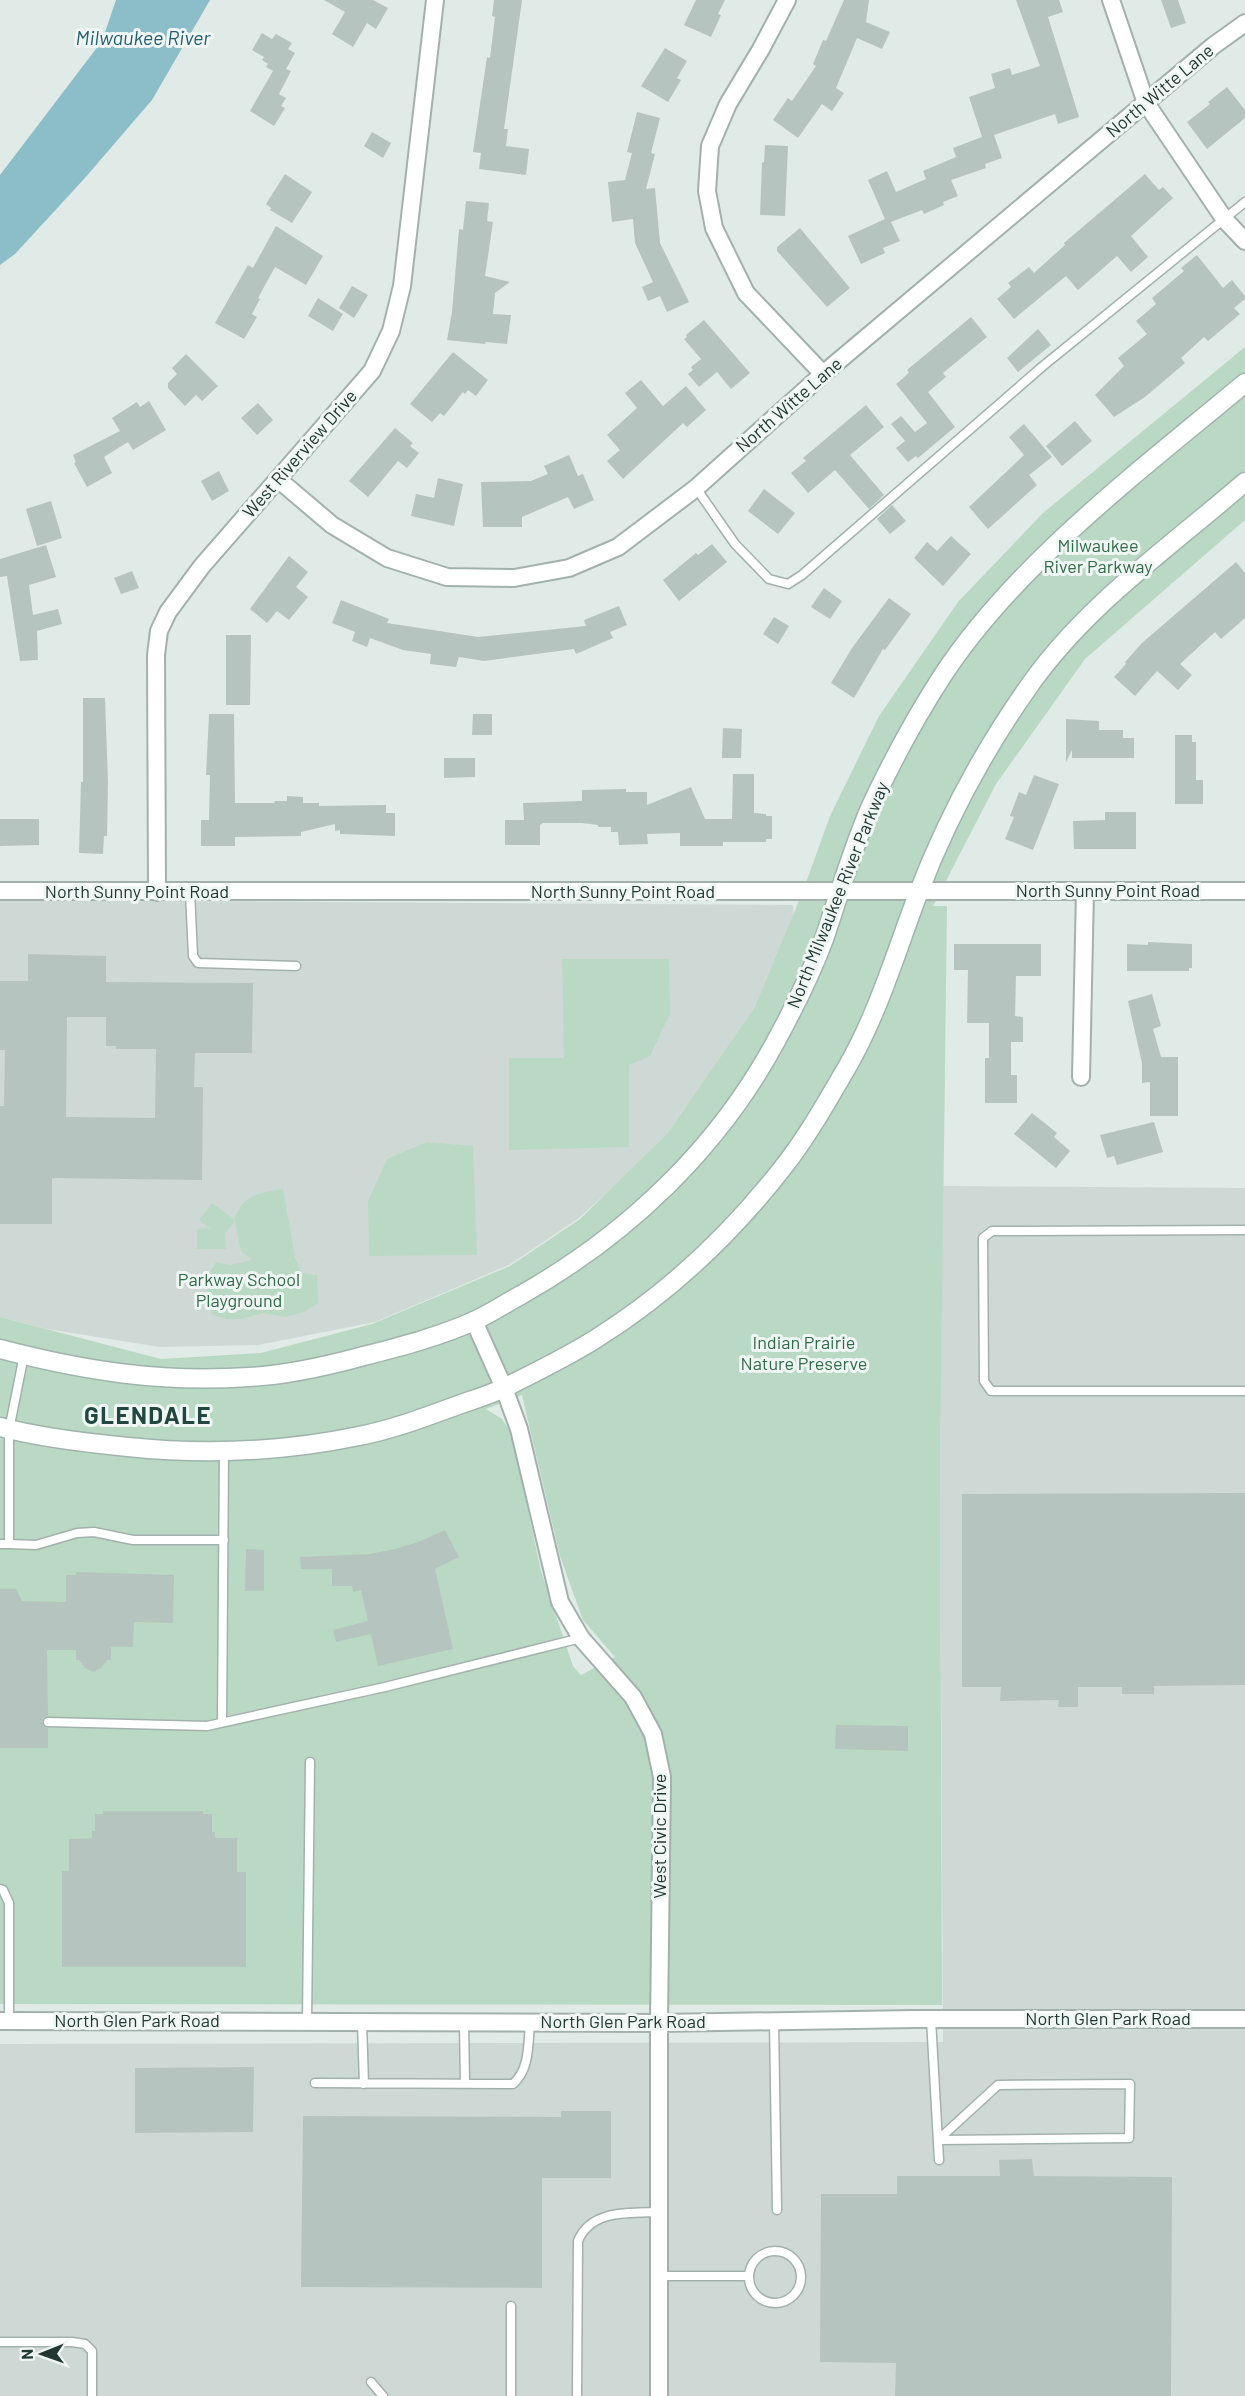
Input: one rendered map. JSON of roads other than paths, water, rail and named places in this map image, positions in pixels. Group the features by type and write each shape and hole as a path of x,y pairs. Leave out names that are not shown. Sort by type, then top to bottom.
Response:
{"street":[{"name":"West Riverview Drive","path":"157,892 156,655 159,631 168,612 202,566 372,371 391,332 402,286 435,0"},
{"path":"787,0 728,104 710,146 707,191 714,228 746,292 823,374"},
{"path":"1111,0 1146,103 1225,219 1245,241"},
{"name":"North Witte Lane","path":"279,480 332,525 387,558 447,577 514,578 569,568 618,547 696,488 823,374 1245,22"},
{"name":"North Milwaukee River Parkway","path":"0,1349 52,1363 129,1375 190,1379 248,1378 297,1372 402,1347 474,1321 564,1270 608,1239 663,1191 708,1142 742,1097 773,1047 795,1007 823,940 869,811 903,741 943,674 987,616 1088,515 1245,383"},
{"path":"5,1428 97,1444 158,1450 224,1452 313,1444 363,1435 424,1418 504,1388 596,1339 656,1296 712,1248 755,1202 800,1143 849,1064 874,1011 919,891 948,823 982,757 1030,684 1091,611 1245,482"},
{"name":"North Sunny Point Road","path":"0,891 1245,891"},
{"path":"1081,1077 1085,891"},
{"name":"West Civic Drive","path":"474,1321 504,1388 519,1429 560,1602 581,1638 633,1697 653,1734 662,1777 659,2023 660,2396"},
{"name":"North Glen Park Road","path":"5,2021 659,2023 931,2019 1245,2019"}],"lane":[{"path":"696,488 735,544 769,579 788,584 802,575 1043,366 1245,202"},
{"path":"190,892 193,956 198,963 296,966"},
{"path":"1245,1230 992,1231 983,1238 984,1381 991,1391 1245,1391"},
{"path":"24,1355 5,1428 4,1544 36,1545 77,1533 94,1532 133,1540 224,1540"},
{"path":"222,1722 224,1452"},
{"path":"48,1722 207,1726 386,1687 581,1638"},
{"path":"307,2022 310,1762"},
{"path":"0,1889 3,1890 9,1903 5,2021"},
{"path":"931,2019 939,2160"},
{"path":"774,2021 777,2210"},
{"path":"362,2022 364,2084"},
{"path":"464,2022 465,2084"},
{"path":"315,2084 513,2084 522,2077 526,2066 530,2023"},
{"path":"1130,2084 1129,2138 938,2140 998,2085 1130,2084"},
{"path":"577,2396 578,2241 583,2229 597,2218 659,2212"},
{"path":"778,2251 786,2253 799,2266 801,2283 798,2291 784,2302 767,2303 753,2293 748,2276 750,2268 761,2254 778,2251"},
{"path":"660,2276 748,2276"},
{"path":"511,2306 511,2396"},
{"path":"0,2342 85,2344 92,2351 92,2396"},
{"path":"372,2382 383,2396"}],"water":[{"name":"Milwaukee River","path":"116,0 210,0 152,100 15,254 0,265 0,175 102,41"}],"district":[{"name":"GLENDALE","path":"148,1416"}],"park label":[{"name":"Milwaukee River Parkway","path":"1098,556"},
{"name":"Parkway School Playground","path":"239,1290"},
{"name":"Indian Prairie Nature Preserve","path":"804,1353"}]}
